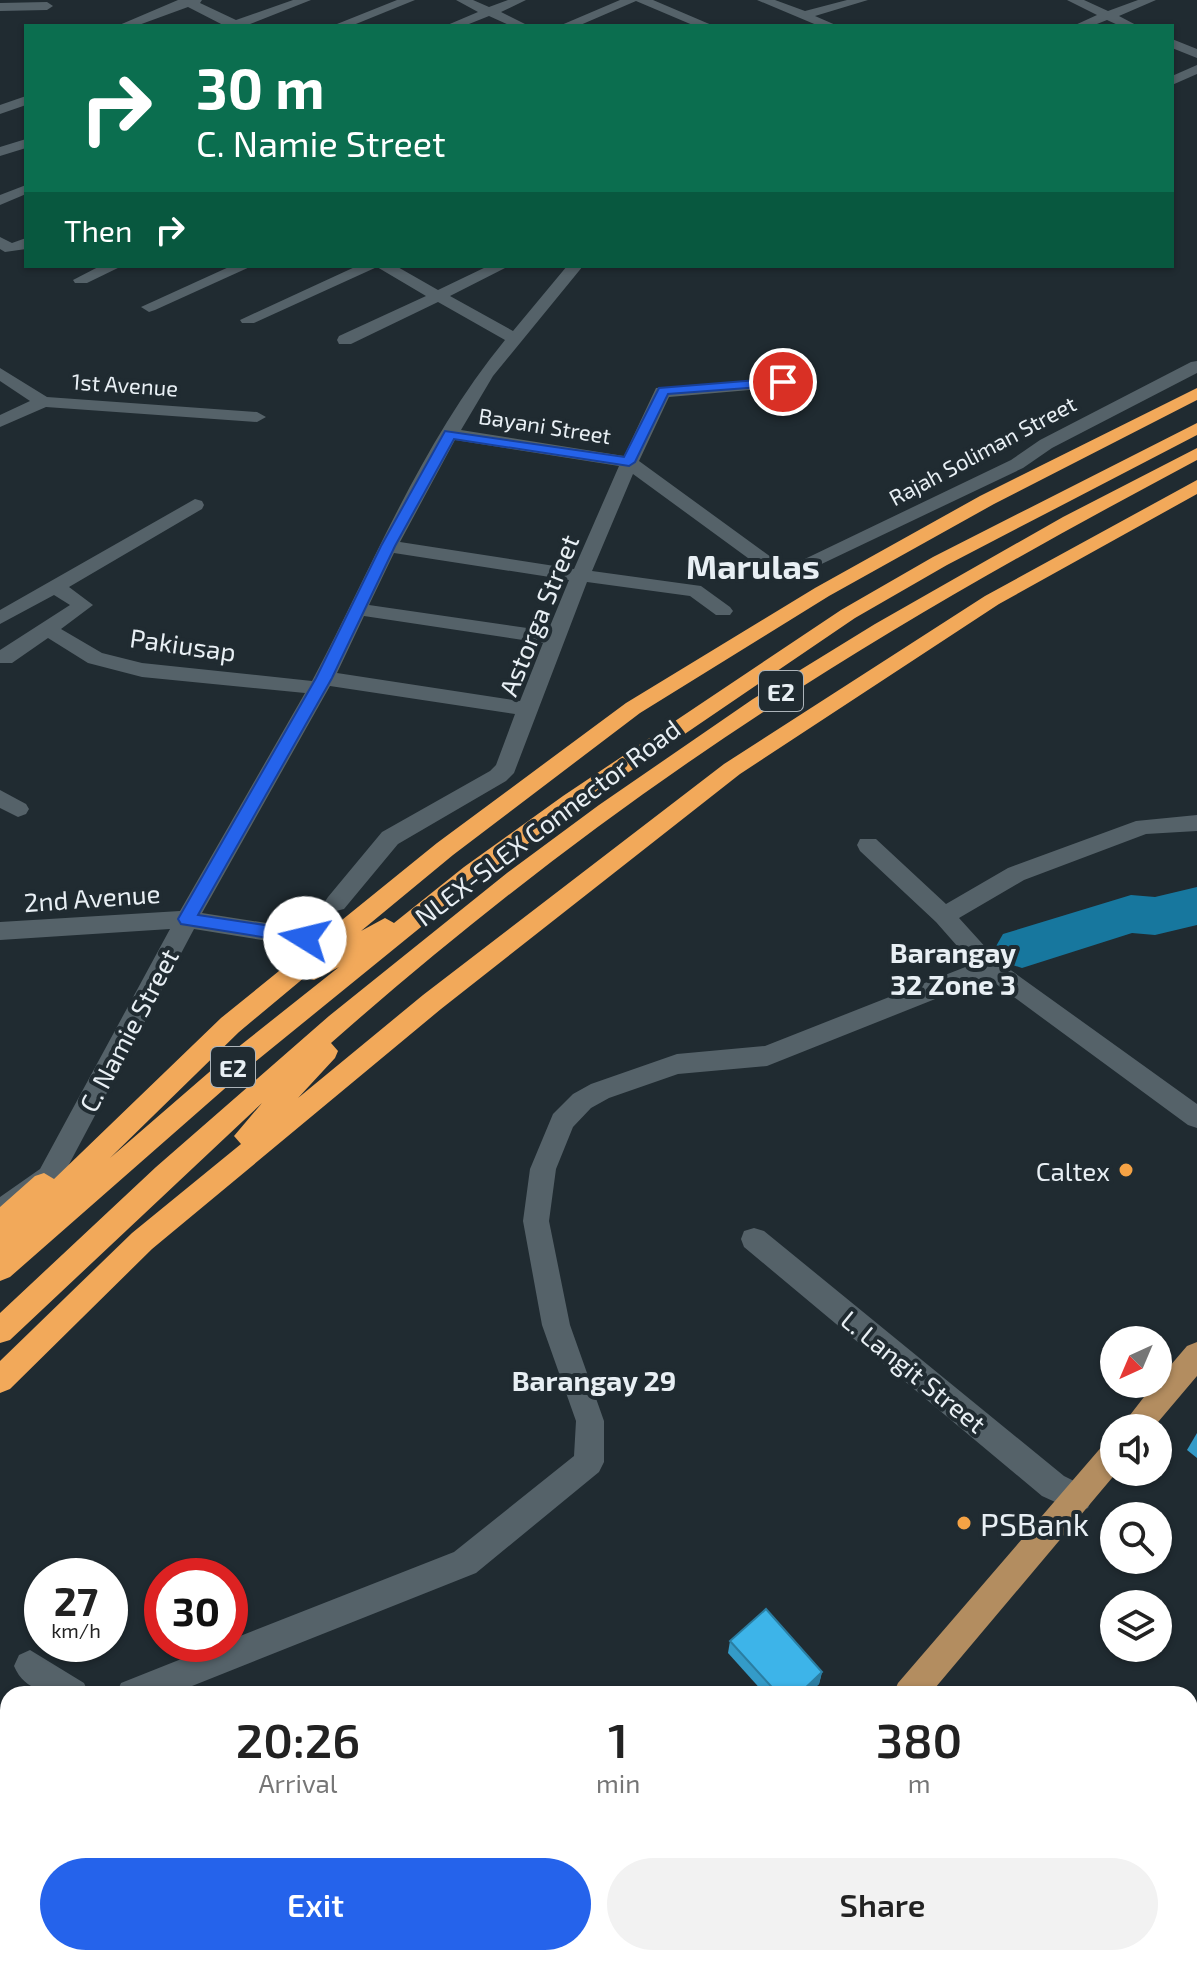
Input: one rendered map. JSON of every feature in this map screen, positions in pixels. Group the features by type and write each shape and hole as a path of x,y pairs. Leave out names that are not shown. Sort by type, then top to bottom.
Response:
{"highway":[{"path":"0,1248 230,1025 375,905 532,782 633,708 822,592 987,500 1197,393"},
{"name":"NLEX-SLEX Connector Road","path":"0,1269 246,1055 472,873 672,732 848,614 940,561 1197,428"},
{"name":"NLEX-SLEX Connector Road","path":"0,1331 165,1176 395,976 550,854 738,719 964,578 1197,453"},
{"path":"0,1379 142,1241 432,1002 732,769 992,600 1197,486"},
{"path":"0,1223 101,1134 308,974 472,873"},
{"path":"0,1379 66,1309 258,1125 395,976"}],"main road":[{"path":"1147,1414 1197,1355"},
{"path":"916,1686 1100,1471"}],"street":[{"path":"240,24 305,0"},
{"path":"344,24 409,0"},
{"path":"462,0 517,24"},
{"path":"457,24 520,0"},
{"path":"571,24 631,0"},
{"path":"642,0 702,24"},
{"path":"763,0 804,19 862,0"},
{"path":"804,19 826,0"},
{"path":"1073,0 1126,24"},
{"path":"1085,24 1150,0"},
{"path":"129,24 189,1 231,24"},
{"path":"0,21 3,7 47,6"},
{"path":"1174,44 1197,54"},
{"path":"1174,80 1197,69"},
{"path":"0,110 24,101"},
{"path":"0,152 24,144"},
{"path":"0,200 24,190"},
{"path":"81,280 109,268"},
{"path":"149,307 239,268"},
{"path":"248,320 365,268"},
{"path":"388,268 516,339"},
{"path":"345,340 497,268"},
{"name":"C. Namie Street","path":"0,1212 49,1177 187,919 321,683 388,546 450,434 486,374 573,268"},
{"name":"Rajah Soliman Street","path":"788,574 1017,464 1046,444 1197,366"},
{"name":"1st Avenue","path":"0,373 43,402 257,417"},
{"name":"Astorga Street","path":"336,903 390,838 502,773 629,462 664,391 783,382"},
{"path":"0,422 43,402"},
{"name":"Bayani Street","path":"450,434 629,462 781,573 788,574"},
{"path":"0,618 195,505"},
{"path":"388,546 676,590 690,589 723,611"},
{"path":"0,656 5,658 83,605 56,587"},
{"path":"358,609 555,638"},
{"name":"Pakiusap","path":"48,630 95,658 142,670 321,683 527,709"},
{"path":"944,916 1016,874 1144,826 1197,823"},
{"path":"868,845 944,916 990,967 1197,1118"},
{"name":"2nd Avenue","path":"0,931 187,919 305,938"},
{"path":"152,1686 465,1563 589,1462 590,1421 556,1325 536,1221 543,1169 562,1121 582,1101 600,1091 677,1064 767,1056 990,967"},
{"name":"L. Langit Street","path":"754,1239 1053,1486 1077,1498"},
{"path":"30,1666 61,1686"}],"building":[{"path":"766,1609 822,1672 807,1686 771,1686 730,1641"}],"waterway":[{"path":"1022,948 1131,914 1155,916 1197,906"}],"place":[{"name":"Caltex","path":"1126,1170"},
{"name":"PSBank","path":"964,1523"}],"district":[{"name":"Marulas","path":"753,565"},
{"name":"Barangay 32 Zone 3","path":"953,968"},
{"name":"Barangay 29","path":"594,1380"}],"route":[{"path":"305,938 187,919 324,678 388,546 450,434 629,462 662,392 783,382"}]}
